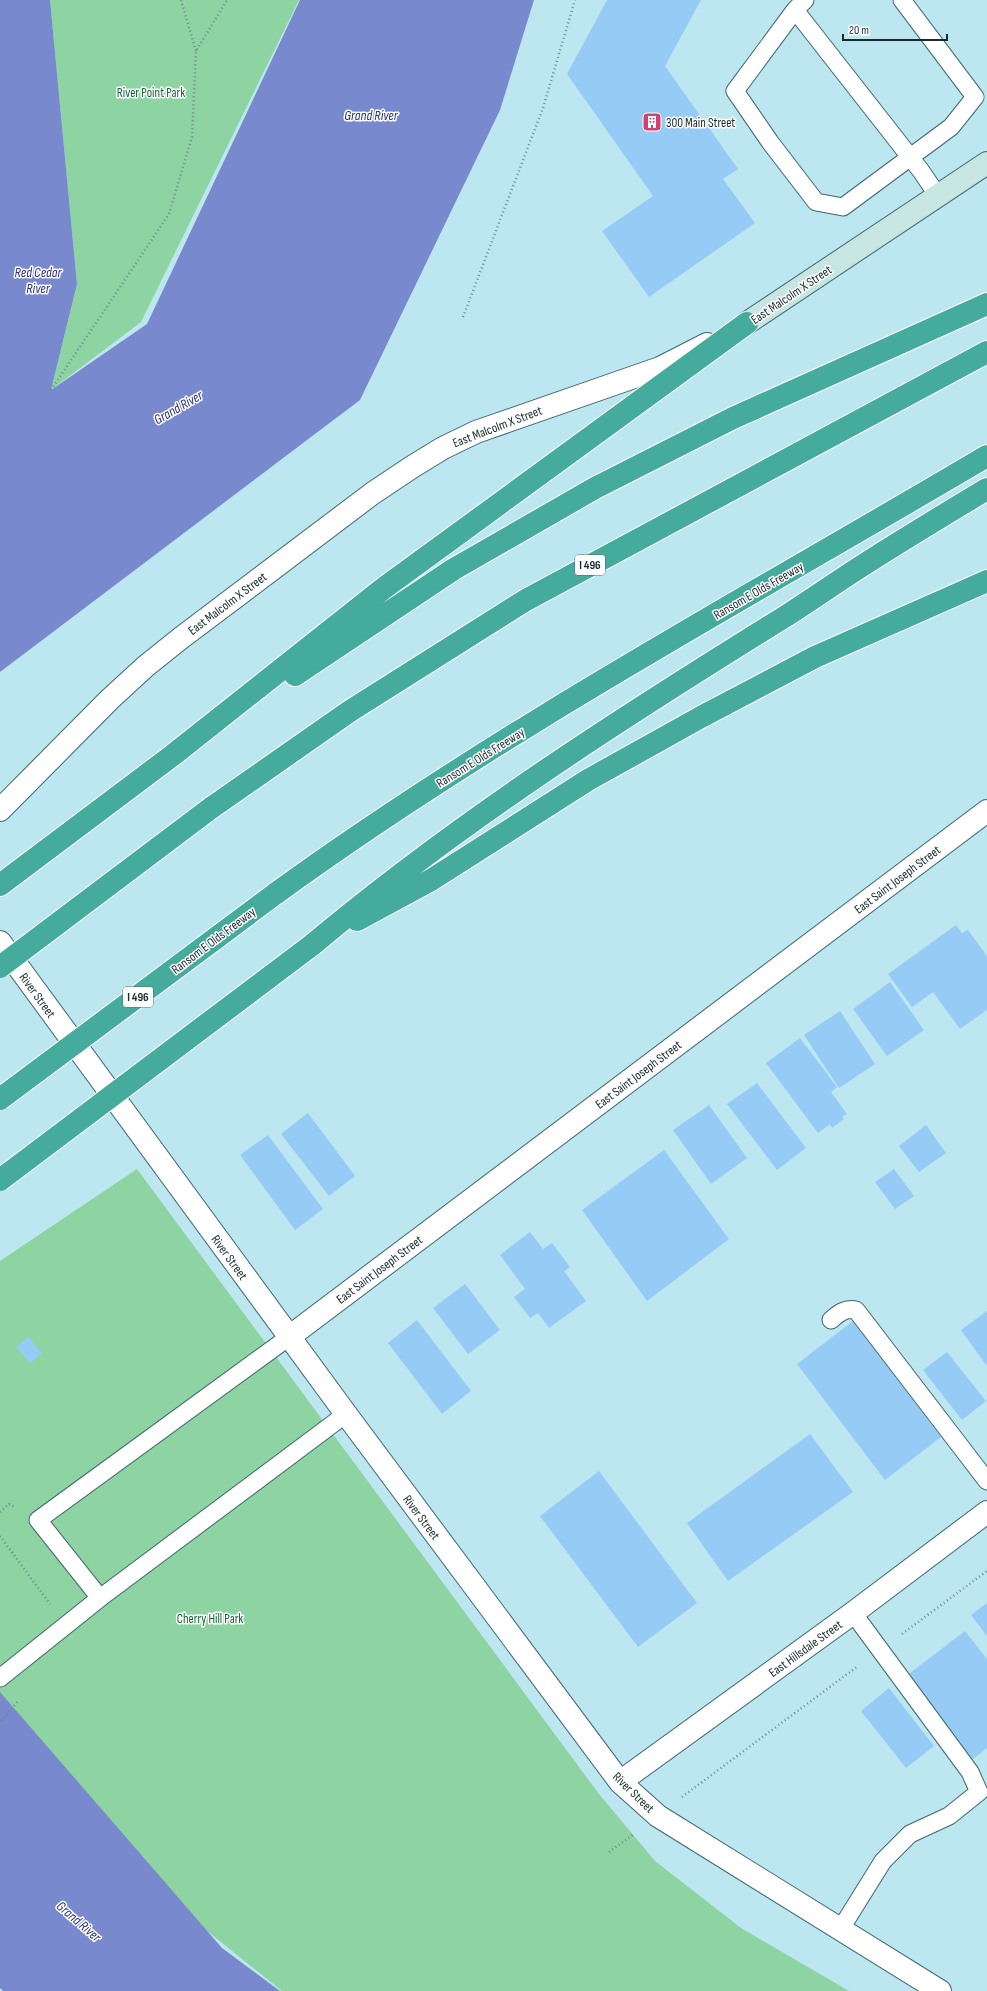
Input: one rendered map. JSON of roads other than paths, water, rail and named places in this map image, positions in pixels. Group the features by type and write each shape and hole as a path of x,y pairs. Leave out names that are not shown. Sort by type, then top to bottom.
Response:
{"highway":[{"path":"173,755 454,569 588,491 733,418 987,304"},
{"path":"0,885 173,755 384,588 747,323"},
{"name":"I 496","path":"0,967 211,808 350,712 526,600 987,352"},
{"name":"Ransom E Olds Freeway","path":"0,1099 275,894 375,824 578,695 987,456"},
{"path":"0,1180 312,945 401,873 500,800 690,675 789,614 867,562 987,489"},
{"path":"312,945 431,880 588,780 707,713 816,658 987,581"}],"main road":[{"name":"East Malcolm X Street","path":"747,323 987,163"}],"street":[{"name":"East Malcolm X Street","path":"0,810 110,699 146,666 180,638 373,493 406,471 443,448 476,432 660,368 747,323"},
{"name":"East Saint Joseph Street","path":"289,1337 987,811"},
{"name":"River Street","path":"0,942 289,1337 620,1782 658,1816 940,1991"},
{"name":"East Hillsdale Street","path":"620,1782 853,1613 987,1512"}],"lane":[{"path":"902,0 975,97 951,127 910,159 843,207 816,202 770,142 735,91 800,5 910,159 938,196"},
{"path":"831,1320 849,1309 856,1310 987,1481"},
{"path":"100,1598 38,1520 289,1337"},
{"path":"0,1678 100,1598 346,1414"},
{"path":"840,1930 888,1855 910,1834 949,1816 979,1792 970,1772 853,1613"}],"water":[{"name":"Grand River","path":"0,0 50,0 77,284 51,390 147,324 300,0 534,0 500,110 360,400 0,672"},
{"name":"Grand River","path":"0,1692 222,1948 280,1991 3,1991 0,1988"}],"place":[{"name":"300 Main Street","path":"652,122"}],"park label":[{"name":"River Point Park","path":"151,92"},
{"name":"Cherry Hill Park","path":"210,1618"}],"water label":[{"name":"Red Cedar River","path":"38,280"}]}
